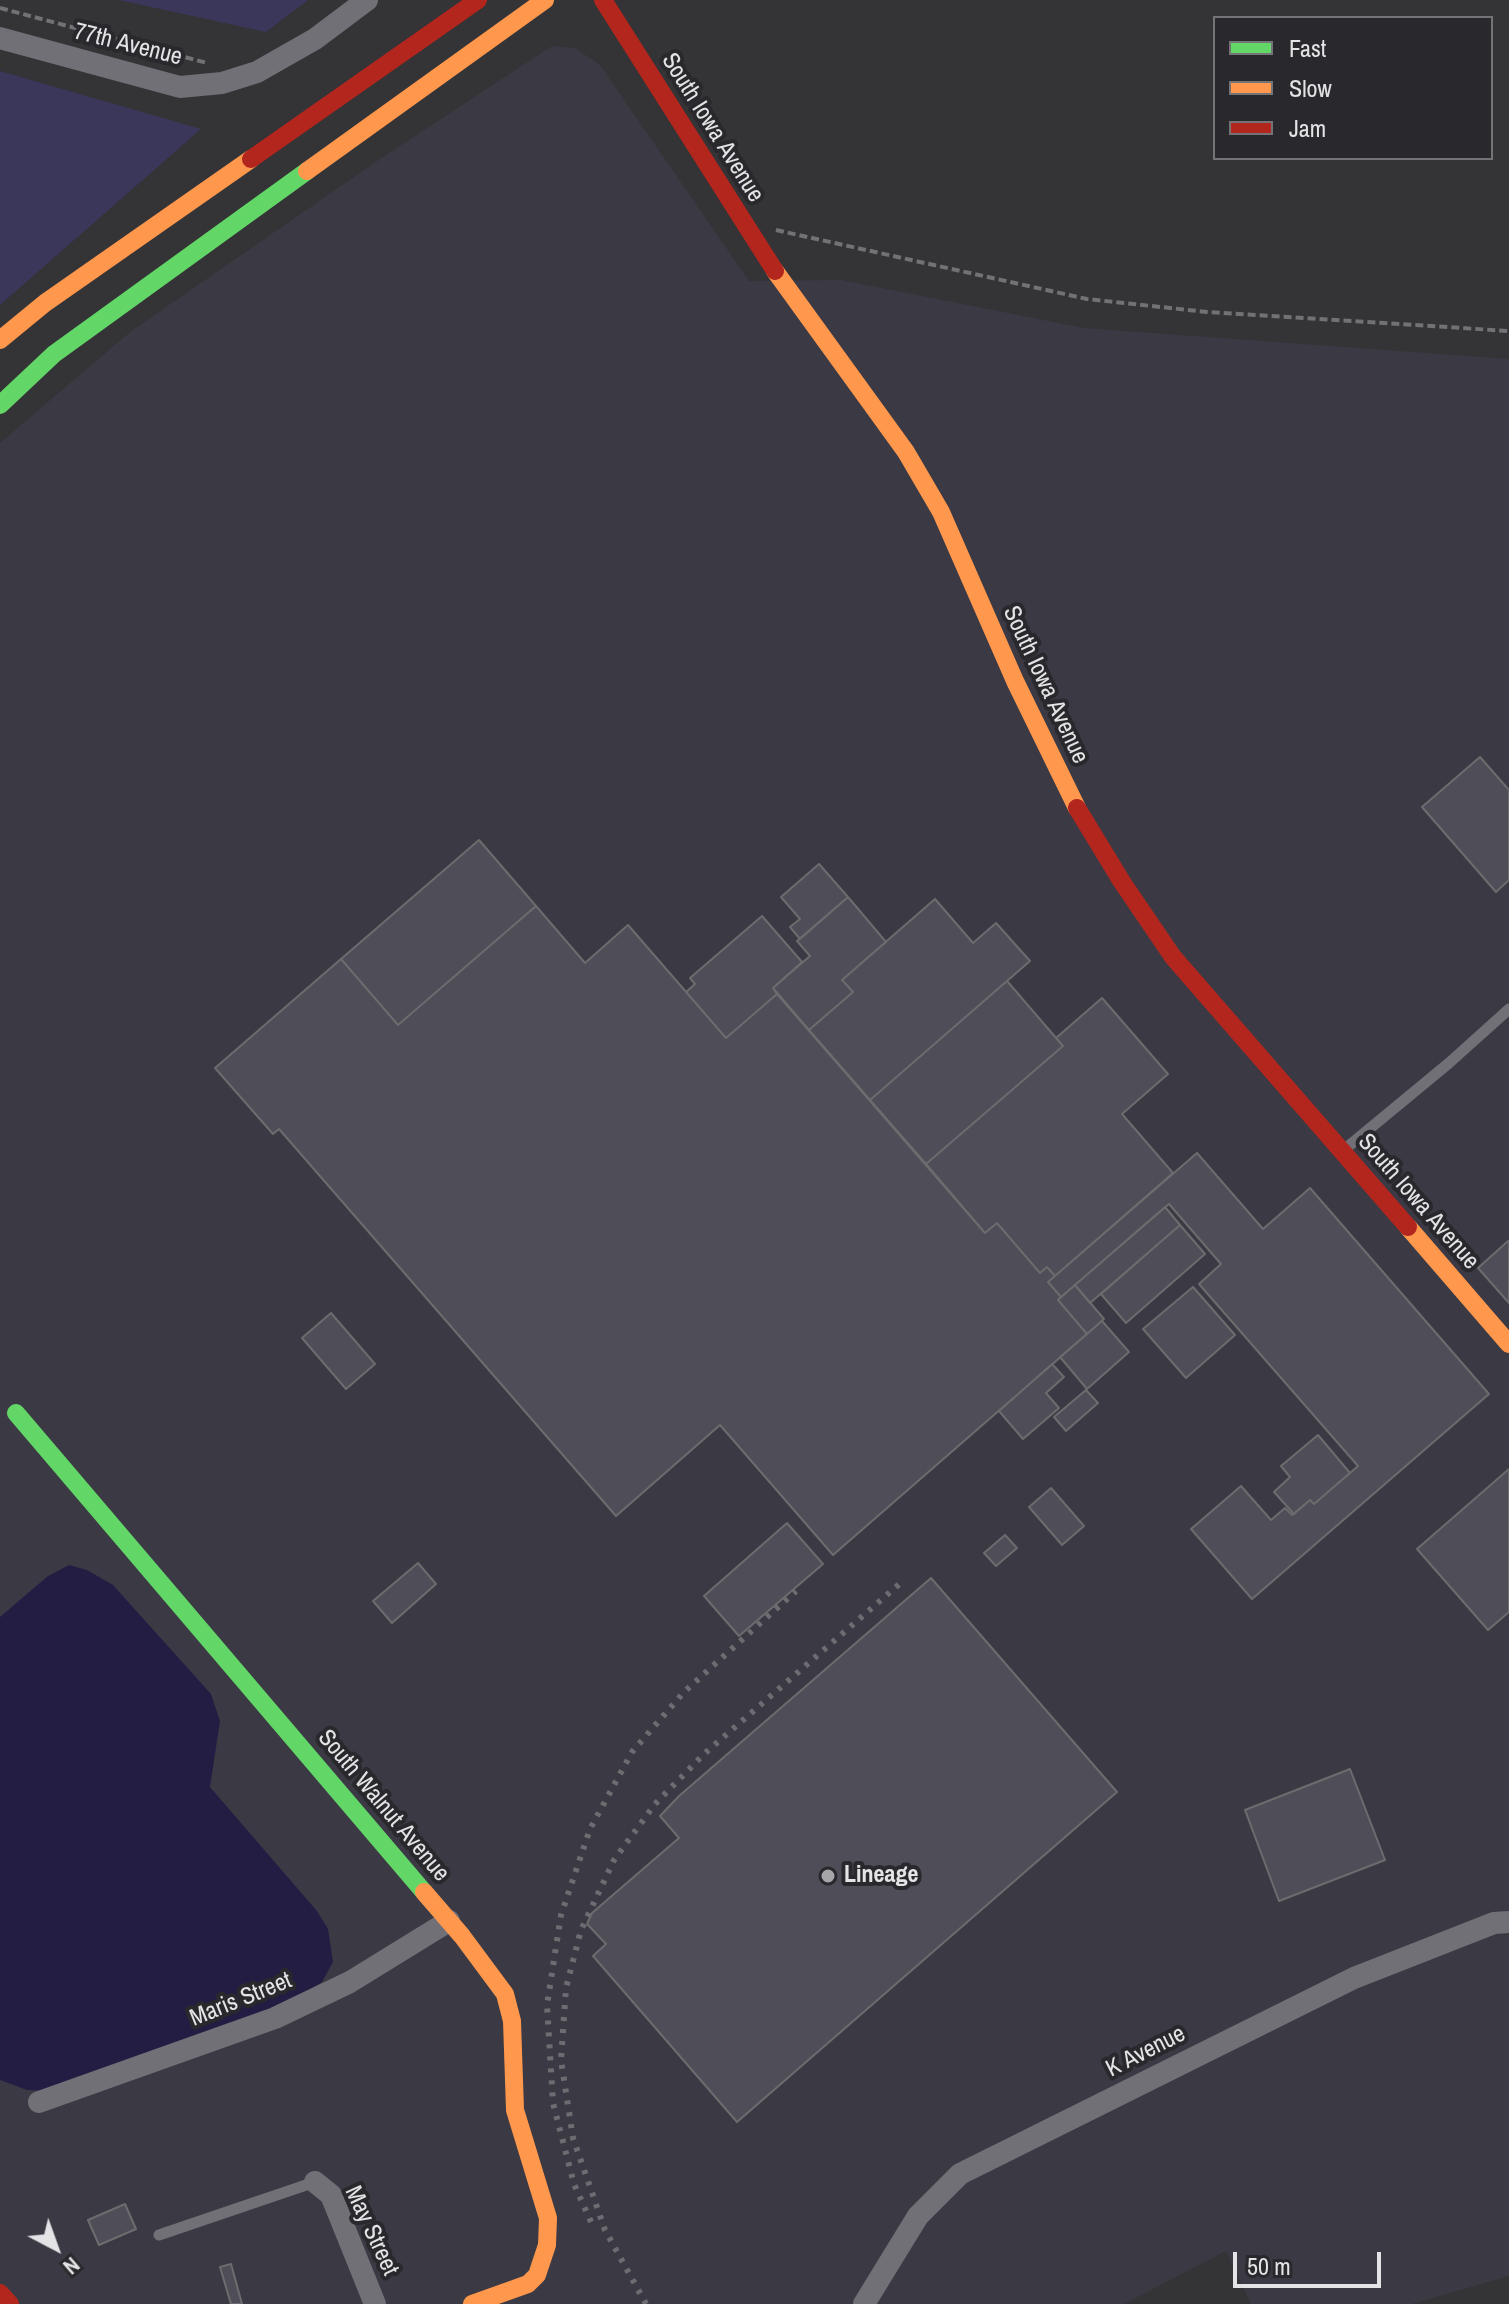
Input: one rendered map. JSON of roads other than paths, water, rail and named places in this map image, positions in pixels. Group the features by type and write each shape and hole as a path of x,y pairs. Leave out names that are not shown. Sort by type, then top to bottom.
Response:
{"main road":[{"path":"0,340 45,303 478,0"},
{"path":"0,405 54,354 545,0"},
{"name":"South Iowa Avenue","path":"603,0 743,223 913,464 941,512 1056,766 1087,827 1122,882 1173,957 1509,1344"},
{"name":"South Walnut Avenue","path":"16,1413 449,1921 505,1994 512,2021 515,2110 548,2218 542,2264 520,2297"},
{"path":"0,2293 10,2304"},
{"path":"472,2304 520,2297"}],"street":[{"name":"77th Avenue","path":"0,38 180,87 222,83 257,72 315,39 367,0"},
{"name":"Maris Street","path":"39,2102 275,2018 350,1982 449,1921"},
{"name":"K Avenue","path":"864,2304 918,2216 960,2174 1354,1978 1494,1923 1509,1922"},
{"name":"May Street","path":"315,2182 331,2195 375,2304"}],"lane":[{"path":"1342,1152 1509,1009"},
{"path":"159,2235 315,2182"}],"railway":[{"path":"646,2304 605,2230 573,2138 561,2060 566,1988 581,1930 614,1860 655,1804 704,1754 904,1580"},
{"path":"591,2222 574,2184 553,2103 547,2005 561,1915 590,1829 632,1752 684,1692 796,1591"}],"place":[{"name":"Lineage","path":"828,1876"}]}
